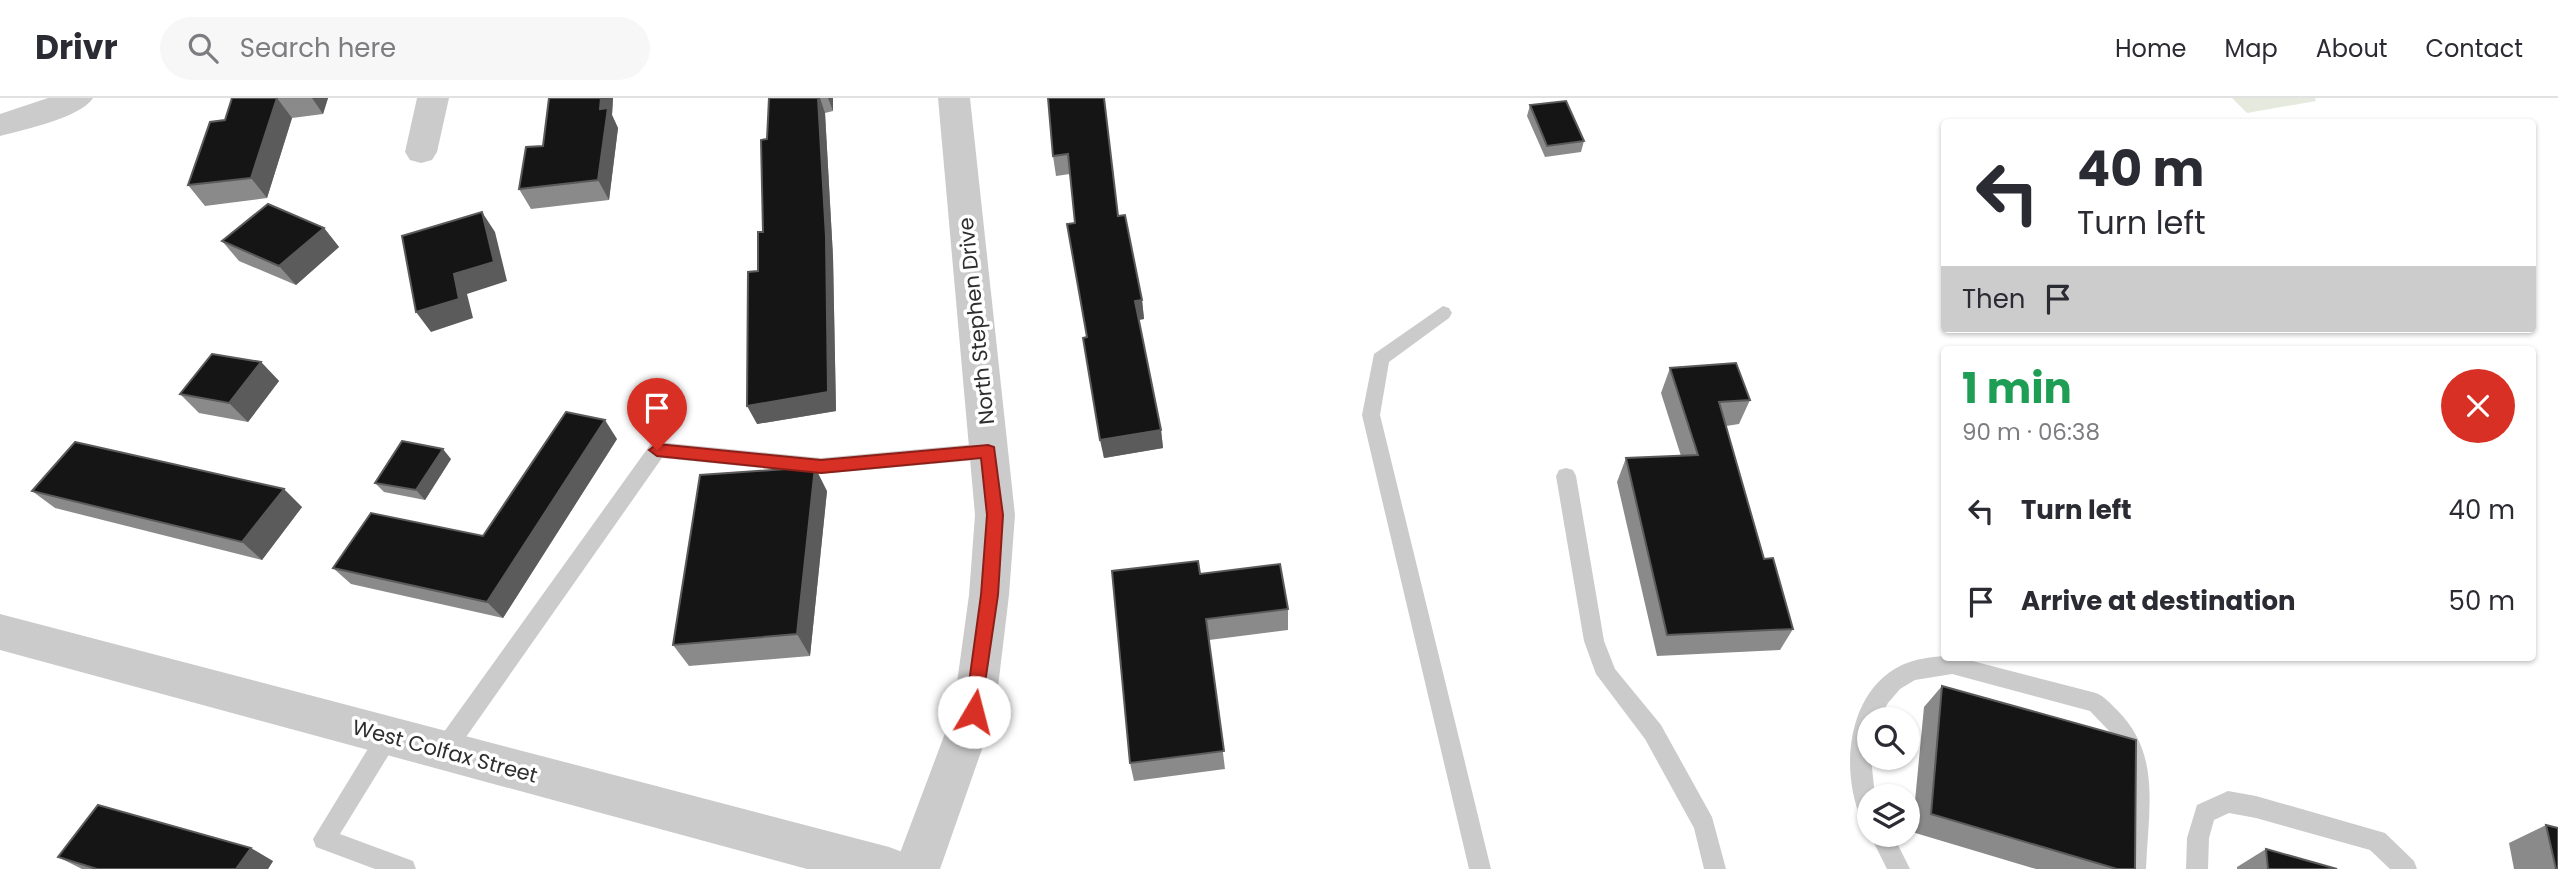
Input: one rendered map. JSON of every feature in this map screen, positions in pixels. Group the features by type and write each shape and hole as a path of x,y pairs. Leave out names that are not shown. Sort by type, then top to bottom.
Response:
{"street":[{"path":"0,125 34,116 77,98"},
{"path":"421,152 433,98"},
{"name":"North Stephen Drive","path":"917,869 974,712 989,595 995,515 954,98"},
{"name":"West Colfax Street","path":"0,632 444,750 846,864 890,869"}],"lane":[{"path":"1443,313 1380,359 1371,415 1480,869"},
{"path":"444,750 657,450 821,466 988,451"},
{"path":"1566,476 1594,641 1606,674 1653,732 1704,825 1715,869"},
{"path":"1862,784 1858,771 1862,738 1870,715 1897,680 1928,667 1952,666 2096,703 2119,726 2133,747 2138,770 2135,869"},
{"path":"388,736 324,839 405,869"},
{"path":"2197,869 2198,838 2205,813 2228,802 2256,807 2377,841 2406,869"},
{"path":"1887,847 1899,869"}],"shaded area":[{"path":"2232,98 2315,98 2316,101 2247,113"}],"building":[{"path":"232,98 277,98 251,178 188,185 210,122 225,120"},
{"path":"549,98 601,98 600,109 608,108 598,180 519,189 526,147 543,146"},
{"path":"769,98 818,98 826,237 828,392 747,406 748,272 758,271 758,232 763,232 761,140 767,139"},
{"path":"1048,98 1104,98 1118,216 1125,215 1142,300 1135,301 1161,430 1100,440 1083,338 1087,337 1067,224 1075,223 1068,154 1053,156"},
{"path":"1566,101 1584,141 1547,146 1530,105"},
{"path":"268,204 324,228 279,266 222,241"},
{"path":"482,212 494,262 454,274 459,299 416,312 402,236"},
{"path":"212,354 261,362 229,403 180,394"},
{"path":"1736,363 1750,400 1719,402 1764,559 1773,558 1793,629 1667,635 1626,458 1698,455 1670,368"},
{"path":"566,412 605,420 487,602 333,568 371,513 483,536"},
{"path":"402,441 443,449 416,490 375,483"},
{"path":"75,442 284,489 242,542 32,491"},
{"path":"815,467 797,634 673,645 700,475"},
{"path":"1198,561 1200,574 1280,564 1288,609 1206,619 1224,751 1130,763 1112,571"},
{"path":"1942,686 2136,740 2135,869 2117,869 1931,814"},
{"path":"98,805 251,848 236,869 97,869 58,857"},
{"path":"2546,825 2558,828 2558,869 2556,869"},
{"path":"2266,849 2337,869 2268,869"}],"route":[{"path":"657,450 821,466 988,451 995,515 989,595 974,712"}]}
